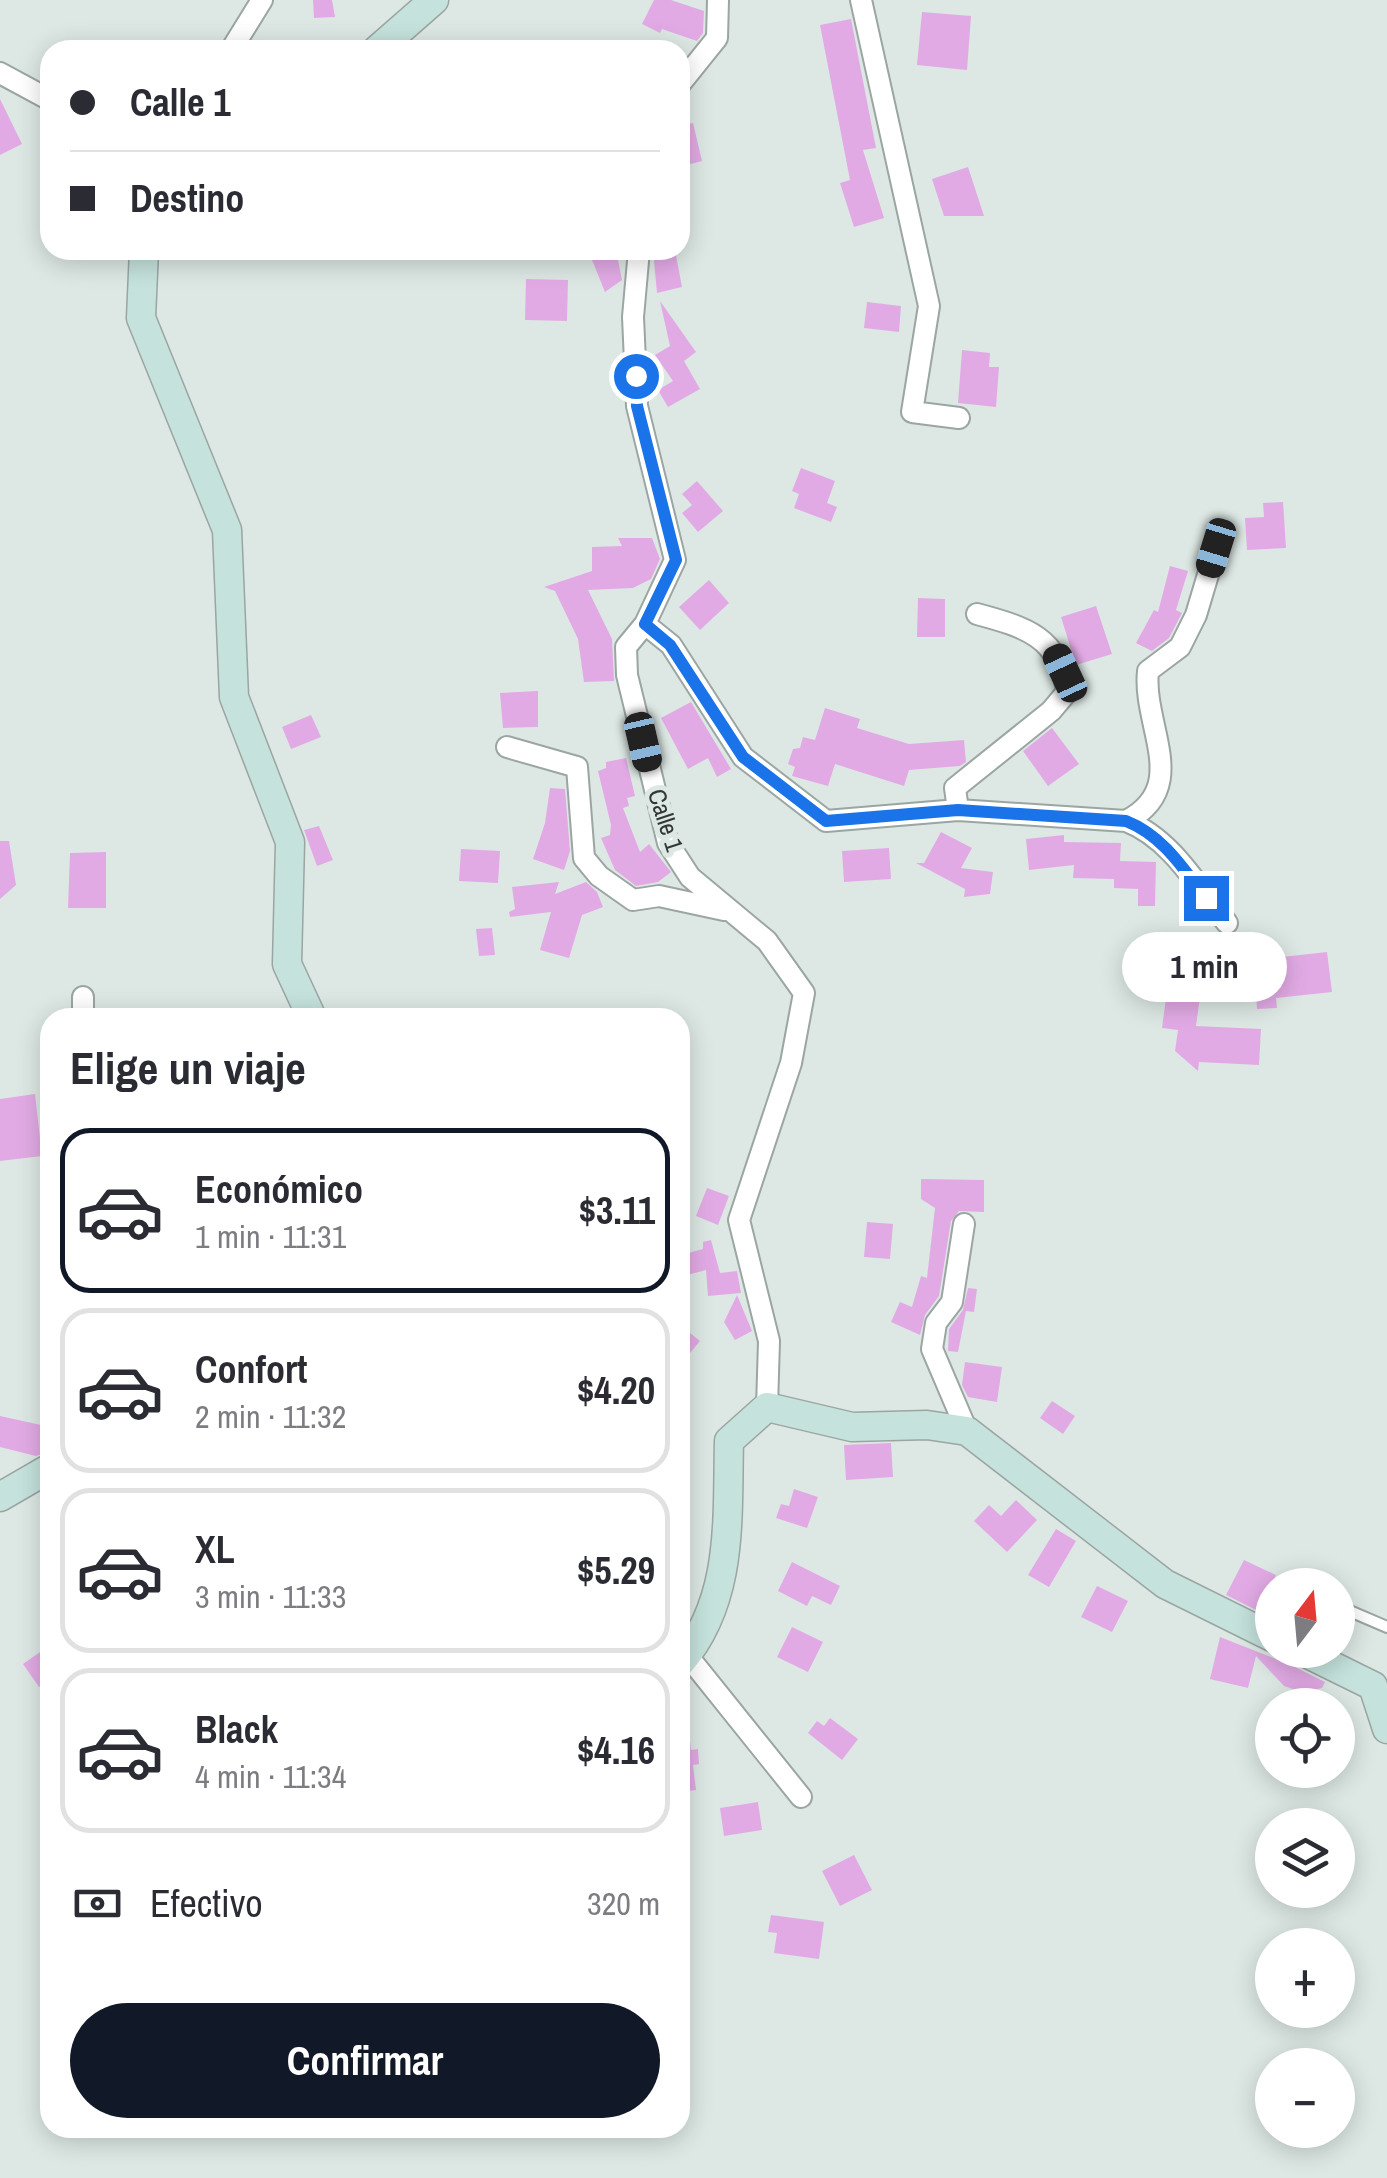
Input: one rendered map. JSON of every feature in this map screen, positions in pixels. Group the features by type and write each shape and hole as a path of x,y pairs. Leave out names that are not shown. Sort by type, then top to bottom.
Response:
{"street":[{"path":"237,40 262,0"},
{"path":"388,40 434,0"},
{"path":"690,72 717,38 718,0"},
{"path":"862,0 929,306 912,412 960,418"},
{"path":"0,73 40,95"},
{"path":"143,260 140,318 228,530 234,697 290,842 287,964 307,1008"},
{"name":"Calle 1","path":"638,260 633,317 637,406 676,560 645,624 626,647 627,675 668,844 690,877 767,941 804,993 791,1063 739,1220 769,1341 767,1407"},
{"path":"1126,821 1145,812 1157,796 1161,771 1156,726 1145,698 1148,671 1180,646 1196,615 1216,548"},
{"path":"958,810 955,788 1051,711 1067,692 1065,673 1052,647 1030,628 978,614"},
{"path":"645,624 670,645 743,757 826,821 958,810 1126,821 1144,828 1165,846 1227,923"},
{"path":"507,747 577,767 582,786 580,825 584,858 621,895 633,900 677,899 731,911"},
{"path":"964,1224 952,1302 936,1323 932,1349 967,1431"},
{"path":"690,1652 703,1636 726,1565 729,1442 767,1407 852,1428 927,1425 967,1431 1166,1584 1255,1628"},
{"path":"0,1498 40,1474"},
{"path":"690,1666 800,1797"},
{"path":"1338,1668 1380,1688 1387,1728"}],"lane":[{"path":"1355,1613 1387,1627"}],"building":[{"path":"313,0 332,0 335,17 314,18"},
{"path":"654,0 671,0 704,11 703,33 697,41 662,29 660,33 642,24"},
{"path":"922,12 971,16 967,70 917,65"},
{"path":"851,19 876,148 863,150 884,218 854,227 840,183 850,180 820,25"},
{"path":"0,99 22,144 0,155"},
{"path":"693,123 702,161 690,164"},
{"path":"968,167 984,216 944,216 932,179"},
{"path":"592,260 618,260 622,280 605,292"},
{"path":"654,260 677,260 682,287 657,293"},
{"path":"526,279 568,280 567,321 525,320"},
{"path":"660,301 696,352 684,361 700,389 668,407 658,390 673,381 655,355 670,346"},
{"path":"867,302 901,306 899,332 864,328"},
{"path":"962,350 990,353 989,367 999,367 996,407 958,403"},
{"path":"801,468 835,481 827,503 837,507 831,522 794,508 799,494 792,491"},
{"path":"697,481 723,511 698,532 682,513 692,505 682,494"},
{"path":"1283,502 1286,548 1247,550 1245,518 1264,517 1263,503"},
{"path":"618,538 652,538 660,559 651,579 633,588 588,590 612,639 614,681 584,682 578,639 555,591 544,587 592,571 592,547 622,546"},
{"path":"1170,566 1188,571 1176,610 1182,613 1169,638 1152,651 1136,643 1154,610 1158,612"},
{"path":"709,580 729,603 700,630 679,607"},
{"path":"918,598 945,599 945,637 917,637"},
{"path":"1096,606 1112,654 1076,665 1061,617"},
{"path":"538,691 538,727 503,728 500,693"},
{"path":"691,702 731,769 717,777 708,758 688,769 661,718"},
{"path":"825,708 860,719 857,728 909,744 964,740 966,762 960,766 909,770 904,786 835,764 828,786 792,776 795,767 788,764 793,749 800,748 803,737 815,740"},
{"path":"311,715 321,737 291,749 282,727"},
{"path":"1052,728 1079,764 1048,786 1023,751"},
{"path":"626,758 635,796 627,798 629,806 623,808 640,852 649,844 671,872 658,882 636,886 615,870 601,838 610,835 611,825 598,771 606,768 606,762"},
{"path":"550,788 565,789 570,851 564,870 533,859 545,823"},
{"path":"319,826 333,860 317,866 304,830"},
{"path":"941,832 972,848 961,868 993,872 990,894 964,897 965,889 916,863 924,863"},
{"path":"1064,835 1064,842 1121,843 1120,861 1156,862 1155,906 1138,906 1138,889 1114,888 1114,879 1073,878 1074,865 1029,870 1026,839"},
{"path":"0,841 9,841 16,885 0,899"},
{"path":"889,848 891,879 844,882 842,851"},
{"path":"461,849 500,851 498,883 459,881"},
{"path":"106,852 106,908 68,908 70,853"},
{"path":"559,882 555,894 586,882 597,892 603,907 582,915 569,958 540,950 551,912 510,917 509,912 515,909 512,887"},
{"path":"492,928 495,955 479,956 476,929"},
{"path":"1272,952 1273,958 1327,952 1332,992 1276,998 1277,1008 1257,1009 1256,992 1242,993 1240,955"},
{"path":"1169,976 1202,982 1196,1026 1261,1029 1259,1065 1199,1062 1198,1071 1175,1051 1178,1030 1162,1028"},
{"path":"35,1094 40,1156 0,1161 0,1099"},
{"path":"921,1179 984,1180 984,1212 959,1211 951,1221 939,1296 925,1315 920,1335 891,1322 900,1302 912,1307 921,1276 927,1278 935,1208 921,1199"},
{"path":"707,1188 729,1196 718,1225 696,1216"},
{"path":"867,1222 893,1224 890,1259 864,1257"},
{"path":"711,1240 720,1273 737,1271 741,1293 708,1296 706,1270 690,1274 690,1253 703,1249 703,1242"},
{"path":"968,1288 977,1289 974,1312 966,1311 958,1352 948,1351 949,1329 963,1310"},
{"path":"737,1295 752,1331 735,1340 724,1322"},
{"path":"690,1333 700,1341 690,1353"},
{"path":"965,1362 1002,1367 997,1402 968,1397 962,1385"},
{"path":"1052,1401 1075,1416 1063,1434 1040,1418"},
{"path":"0,1416 40,1425 40,1455 0,1447"},
{"path":"891,1443 893,1477 846,1480 844,1445"},
{"path":"794,1489 818,1497 807,1528 776,1518 781,1504 789,1506"},
{"path":"1016,1500 1037,1520 1007,1552 974,1521 989,1505 1001,1516"},
{"path":"1056,1529 1076,1541 1049,1587 1028,1575"},
{"path":"1244,1560 1261,1568 1255,1568 1255,1610 1226,1595"},
{"path":"792,1562 840,1586 831,1605 812,1596 807,1606 778,1591"},
{"path":"1097,1586 1128,1601 1112,1632 1081,1617"},
{"path":"792,1627 823,1642 808,1672 777,1657"},
{"path":"1220,1637 1255,1651 1248,1688 1210,1679"},
{"path":"40,1652 40,1686 39,1687 23,1664"},
{"path":"1267,1668 1297,1668 1325,1682 1322,1688 1284,1686"},
{"path":"830,1718 858,1739 842,1760 808,1733 817,1721 824,1726"},
{"path":"690,1741 691,1750 698,1749 699,1764 693,1765 696,1790 690,1791"},
{"path":"758,1802 762,1830 724,1836 720,1808"},
{"path":"854,1855 872,1890 840,1906 822,1871"},
{"path":"771,1915 824,1922 819,1959 774,1953 777,1933 768,1932"}],"route":[{"path":"636,376 637,406 676,560 645,624 670,645 743,757 826,821 958,810 1126,821 1144,828 1165,846 1206,898"}]}
